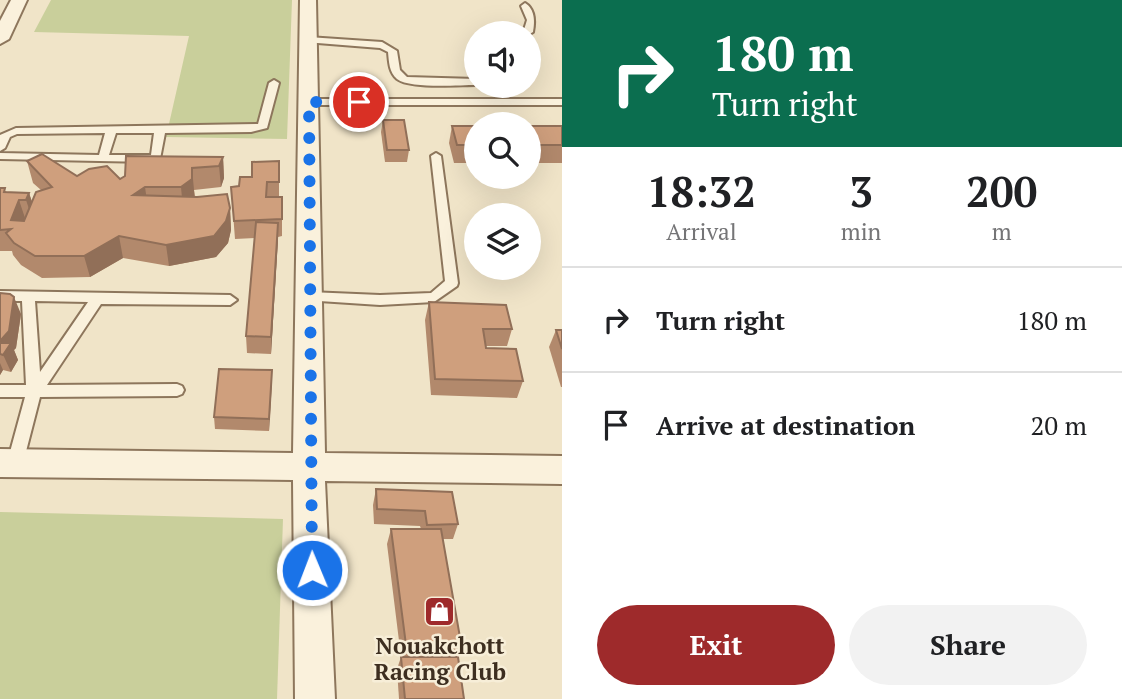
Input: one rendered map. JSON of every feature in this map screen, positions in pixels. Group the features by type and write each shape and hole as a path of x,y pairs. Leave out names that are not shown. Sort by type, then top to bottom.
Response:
{"street":[{"path":"0,39 19,0"},
{"path":"308,0 309,467 315,699"},
{"path":"8,463 562,470"}],"lane":[{"path":"525,6 531,21"},
{"path":"308,40 382,45 391,51 395,73 399,78 464,82"},
{"path":"0,148 5,135 16,131 251,129 263,126 274,83"},
{"path":"309,102 562,102"},
{"path":"103,158 111,131"},
{"path":"0,156 149,159 156,157 160,131"},
{"path":"309,297 380,300 434,297 452,284 436,156"},
{"path":"0,296 230,300"},
{"path":"28,296 34,392"},
{"path":"8,463 34,392 94,302 100,298"},
{"path":"0,391 177,390"}],"green space":[{"path":"51,0 292,0 287,139 166,137 189,36 34,32"},
{"path":"0,512 283,519 277,699 0,699"}],"building":[{"path":"383,120 404,120 409,150 387,150"},
{"path":"452,126 464,126 464,145 457,145"},
{"path":"541,126 562,126 562,145 541,145"},
{"path":"42,154 77,176 89,169 107,166 120,179 125,176 126,156 223,157 219,166 192,168 192,179 181,187 145,187 133,195 197,197 227,194 230,208 226,221 214,236 166,245 119,236 84,256 35,256 14,243 6,233 11,229 0,230 0,188 5,188 4,192 29,193 26,200 19,200 11,220 24,221 36,192 52,187 27,161"},
{"path":"279,161 279,182 267,182 266,197 282,197 282,219 234,221 231,187 239,186 240,177 252,177 252,162"},
{"path":"256,222 278,223 271,337 246,336"},
{"path":"0,293 14,297 9,331 0,341"},
{"path":"429,302 506,305 512,329 483,329 486,348 516,349 523,381 435,379"},
{"path":"556,330 562,330 562,349"},
{"path":"0,343 11,343 3,355 0,354"},
{"path":"219,369 272,370 269,419 214,417"},
{"path":"376,489 452,492 458,524 427,525 425,511 377,509"},
{"path":"391,529 441,529 461,643 406,645"},
{"path":"401,657 458,657 464,699 405,699"}],"place":[{"name":"Nouakchott Racing Club","path":"440,612"}],"route":[{"path":"312,570 309,467 309,102 359,102"}]}
